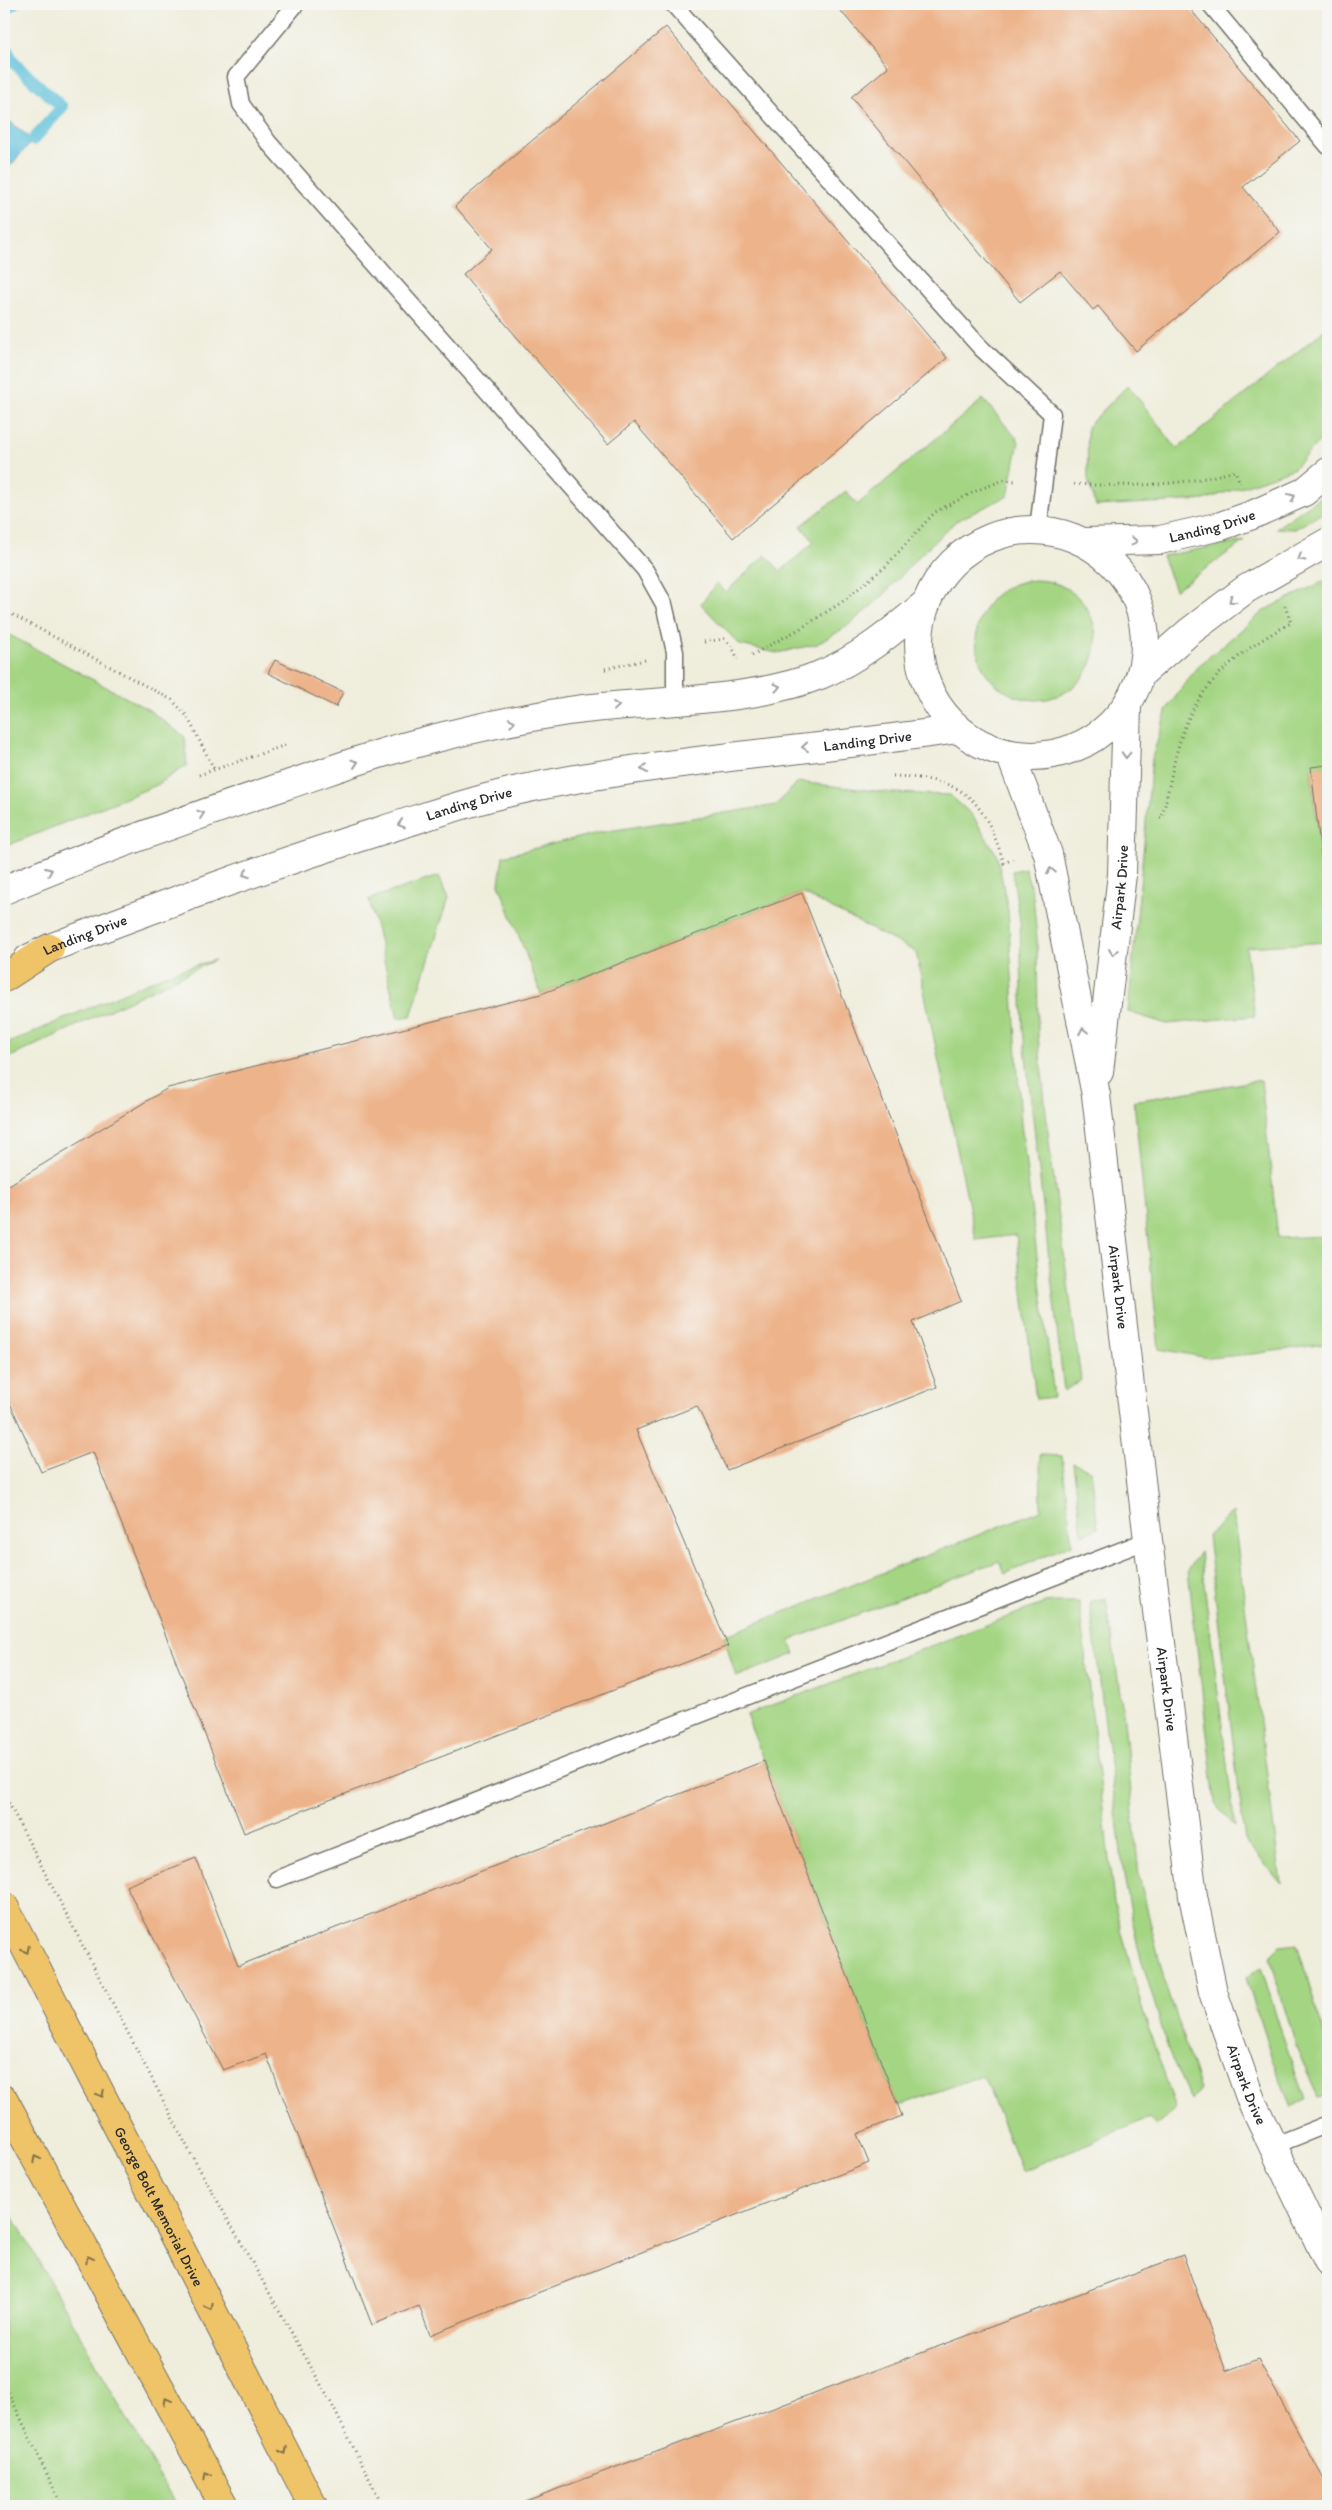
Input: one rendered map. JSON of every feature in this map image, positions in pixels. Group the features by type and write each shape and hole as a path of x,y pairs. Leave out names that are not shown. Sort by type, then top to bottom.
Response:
{"highway":[{"path":"4,978 50,948"},
{"name":"George Bolt Memorial Drive","path":"4,1906 313,2506"},
{"path":"4,2100 224,2506"}],"street":[{"name":"Landing Drive","path":"1085,542 1160,540 1220,526 1252,515 1304,492 1328,472"},
{"path":"1038,529 1062,533 1085,542 1116,565 1137,596 1146,634 1143,672 1127,706 1104,731 1076,748 1044,756 1010,754 982,745 958,729 936,703 922,672 918,638 925,604 938,578 966,552 982,541 1009,531 1038,529"},
{"path":"1143,672 1189,632 1246,590 1328,542"},
{"path":"4,890 85,856 194,816 408,745 568,711 764,690 821,674 854,657 890,634 925,604"},
{"name":"Airpark Drive","path":"1096,1096 1122,874 1127,706"},
{"name":"Landing Drive","path":"4,972 50,948 279,862 518,791 617,773 794,748 869,742 958,729"},
{"name":"Airpark Drive","path":"1010,754 1046,848 1096,1096 1192,1896 1212,1992 1251,2100 1328,2261"}],"lane":[{"path":"296,4 236,77 240,104 268,142 645,570 664,604 675,652 674,700"},
{"path":"674,4 981,348 1052,414 1038,529"},
{"path":"1210,4 1328,146"},
{"path":"277,1879 1148,1540"},
{"path":"1273,2146 1328,2124"}],"path":[{"path":"714,639 724,638 731,645 738,659 753,654 803,627 842,602 886,566 935,512 1004,480 1116,487 1176,484 1204,480 1235,471 1241,486"},
{"path":"1124,818 1162,818 1183,732 1193,708 1210,683 1233,659 1251,646 1291,623 1284,604"},
{"path":"4,610 172,700 187,716 214,769"},
{"path":"885,775 920,777 960,789 981,808 1004,863 1046,848"},
{"path":"4,1794 191,2154 328,2399 384,2506"},
{"path":"4,2383 62,2506"}],"green space":[{"path":"1328,327 1328,432 1293,469 1204,500 1096,506 1088,480 1087,427 1128,385 1177,449"},
{"path":"983,399 1019,441 1008,496 956,521 916,559 881,598 845,628 817,644 777,653 740,645 701,604 717,583 726,592 765,555 781,571 814,542 801,526 846,491 857,505"},
{"path":"1328,492 1328,510 1295,529 1276,528"},
{"path":"1245,541 1175,590 1162,556"},
{"path":"1328,579 1328,765 1311,768 1328,919 1328,942 1246,947 1255,1016 1167,1024 1128,1012 1152,758 1167,709 1197,667 1265,610"},
{"path":"1036,580 1059,585 1078,598 1091,617 1096,640 1091,663 1078,682 1059,695 1036,700 1013,695 994,682 981,663 976,640 981,617 994,598 1013,585"},
{"path":"4,632 149,710 185,737 187,765 157,785 4,847"},
{"path":"798,782 893,793 950,795 972,815 997,855 1008,910 1021,1123 1054,1397 1036,1399 1016,1235 976,1240 916,952 802,893 541,994 499,884 503,856 602,832 776,805"},
{"path":"1025,868 1033,896 1037,939 1038,1035 1050,1150 1081,1380 1064,1391 1023,1030 1020,921 1012,871"},
{"path":"439,876 449,897 411,1016 398,1018 369,899"},
{"path":"215,960 4,1060 4,1045 169,973"},
{"path":"1261,1080 1278,1238 1328,1236 1328,1341 1325,1344 1209,1358 1159,1349 1134,1101"},
{"path":"1040,1455 1062,1456 1072,1544 1005,1574 999,1561 790,1640 795,1654 736,1677 724,1636 1041,1510"},
{"path":"1073,1463 1091,1470 1098,1528 1082,1535"},
{"path":"1233,1512 1281,1883 1245,1841 1208,1536"},
{"path":"1200,1552 1235,1827 1215,1803 1188,1570"},
{"path":"1106,1598 1124,1720 1139,1876 1166,1987 1200,2089 1191,2101 1169,2052 1138,1948 1124,1876 1090,1602"},
{"path":"1079,1602 1114,1903 1144,2015 1176,2109 1156,2126 1149,2118 1022,2171 983,2075 898,2106 746,1715 1045,1603"},
{"path":"1297,1944 1328,2047 1328,2096 1318,2098 1297,2049 1269,1957 1280,1946"},
{"path":"1261,1966 1305,2100 1291,2107 1272,2059 1246,1978"},
{"path":"4,2200 176,2506 4,2506"}],"water":[{"path":"4,117 33,140 4,173"}],"building":[{"path":"835,4 1186,4 1300,141 1243,187 1280,232 1136,351 1098,306 1093,310 1060,271 1020,302 851,97 888,67"},
{"path":"666,27 947,358 733,538 634,422 608,444 463,274 492,249 455,206"},
{"path":"275,660 343,692 336,707 268,673"},
{"path":"1328,765 1328,908 1327,908 1311,767"},
{"path":"802,893 961,1301 913,1322 937,1387 727,1470 697,1406 636,1430 728,1646 244,1833 93,1452 41,1472 4,1390 4,1188 168,1088 541,994"},
{"path":"764,1761 902,2116 857,2134 869,2163 430,2335 419,2306 372,2325 266,2054 223,2070 126,1886 196,1858 238,1966"},
{"path":"1183,2255 1226,2371 1258,2359 1328,2487 1328,2506 512,2506"}],"waterway":[{"path":"4,11 13,4"},
{"path":"4,44 14,63 62,107 33,140"}]}
